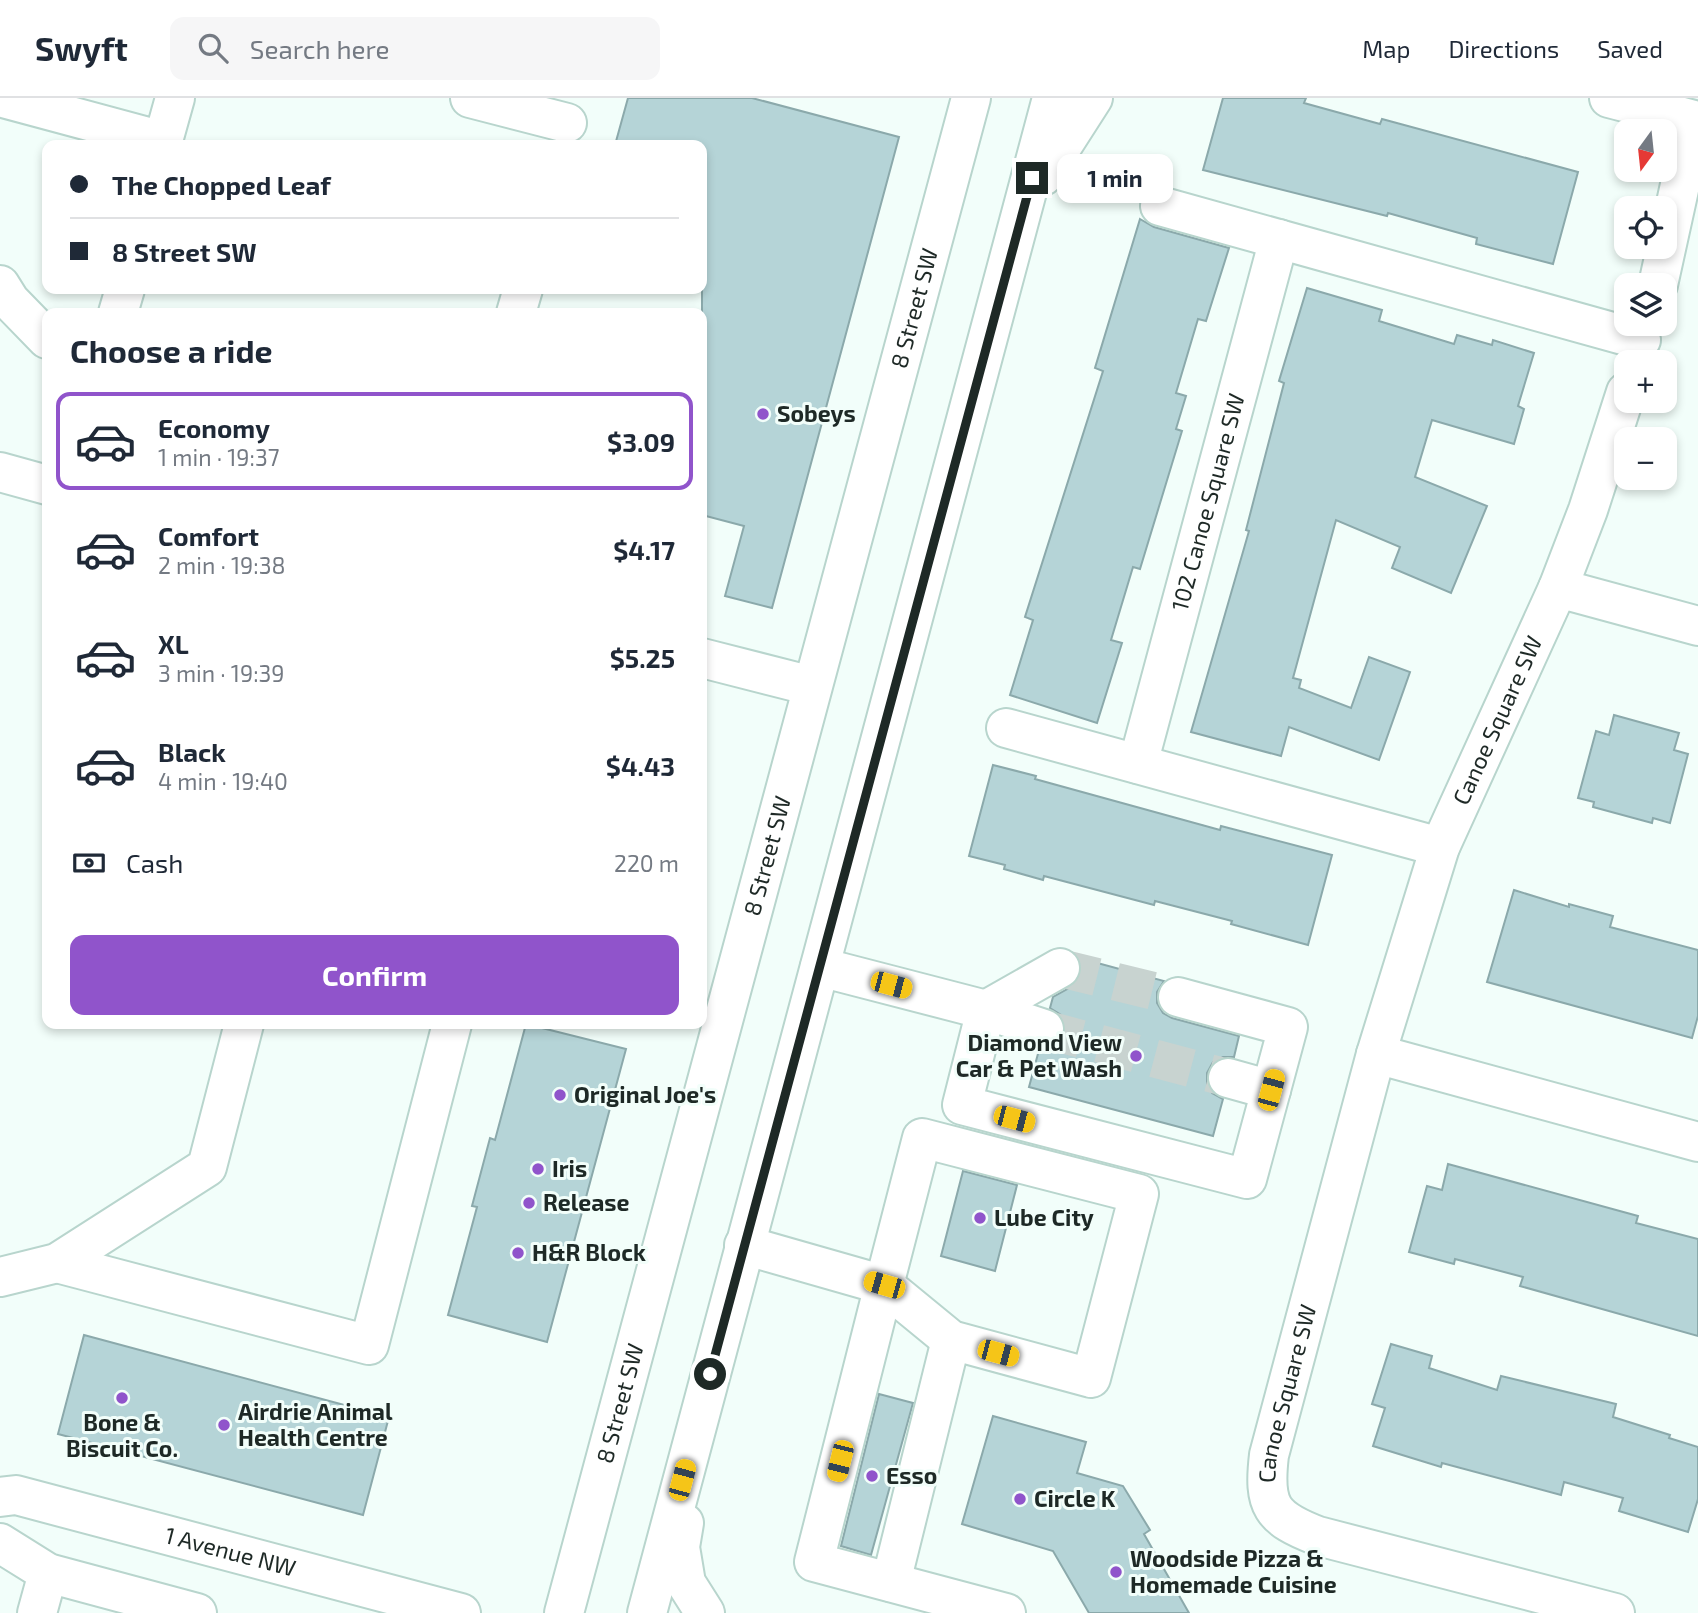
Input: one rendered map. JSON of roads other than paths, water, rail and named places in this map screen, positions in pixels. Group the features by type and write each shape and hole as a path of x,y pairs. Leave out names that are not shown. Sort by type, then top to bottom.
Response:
{"street":[{"path":"3,98 151,140"},
{"path":"163,140 175,98"},
{"path":"470,98 567,122"},
{"name":"8 Street SW","path":"564,1613 971,98"},
{"path":"647,1613 1052,98"},
{"path":"1025,204 1093,98"},
{"path":"1609,98 1696,121 1661,273"},
{"path":"1160,206 1641,342"},
{"name":"102 Canoe Square SW","path":"1138,764 1279,239"},
{"path":"0,285 10,301 42,334"},
{"name":"Canoe Square SW","path":"1615,1613 1318,1536 1288,1524 1272,1506 1265,1484 1269,1455 1376,1054 1440,846 1558,588 1588,510 1619,413"},
{"path":"0,472 42,484"},
{"path":"1558,588 1698,626"},
{"path":"707,658 812,686"},
{"path":"1006,728 1440,846"},
{"path":"820,967 986,1010 1044,1029"},
{"path":"951,1146 986,1010 1060,968"},
{"path":"962,1105 1247,1179 1288,1027 1178,997"},
{"path":"1,1280 57,1263 207,1167 243,1029"},
{"path":"57,1263 369,1345 451,1029"},
{"path":"1376,1054 1698,1142"},
{"path":"1228,1079 1271,1090"},
{"path":"744,1244 884,1285 951,1340 1091,1378 1139,1194 922,1138 884,1285 814,1562 1006,1613"},
{"path":"891,1582 951,1340"},
{"path":"703,1400 680,1546 686,1583 705,1613"},
{"name":"1 Avenue NW","path":"0,1497 16,1495 461,1613"},
{"path":"0,1543 48,1573 197,1613"},
{"path":"37,1613 48,1573"}],"tunnel":[{"path":"1060,968 1178,997"},
{"path":"1044,1029 1228,1078"}],"place":[{"name":"Sobeys","path":"763,414"},
{"name":"Diamond View Car & Pet Wash","path":"1136,1056"},
{"name":"Original Joe's","path":"560,1095"},
{"name":"Iris","path":"538,1169"},
{"name":"Release","path":"529,1203"},
{"name":"Lube City","path":"980,1218"},
{"name":"H&R Block","path":"518,1253"},
{"name":"Bone & Biscuit Co.","path":"122,1398"},
{"name":"Airdrie Animal Health Centre","path":"224,1425"},
{"name":"Esso","path":"872,1476"},
{"name":"Circle K","path":"1020,1499"},
{"name":"Woodside Pizza & Homemade Cuisine","path":"1116,1572"}]}
